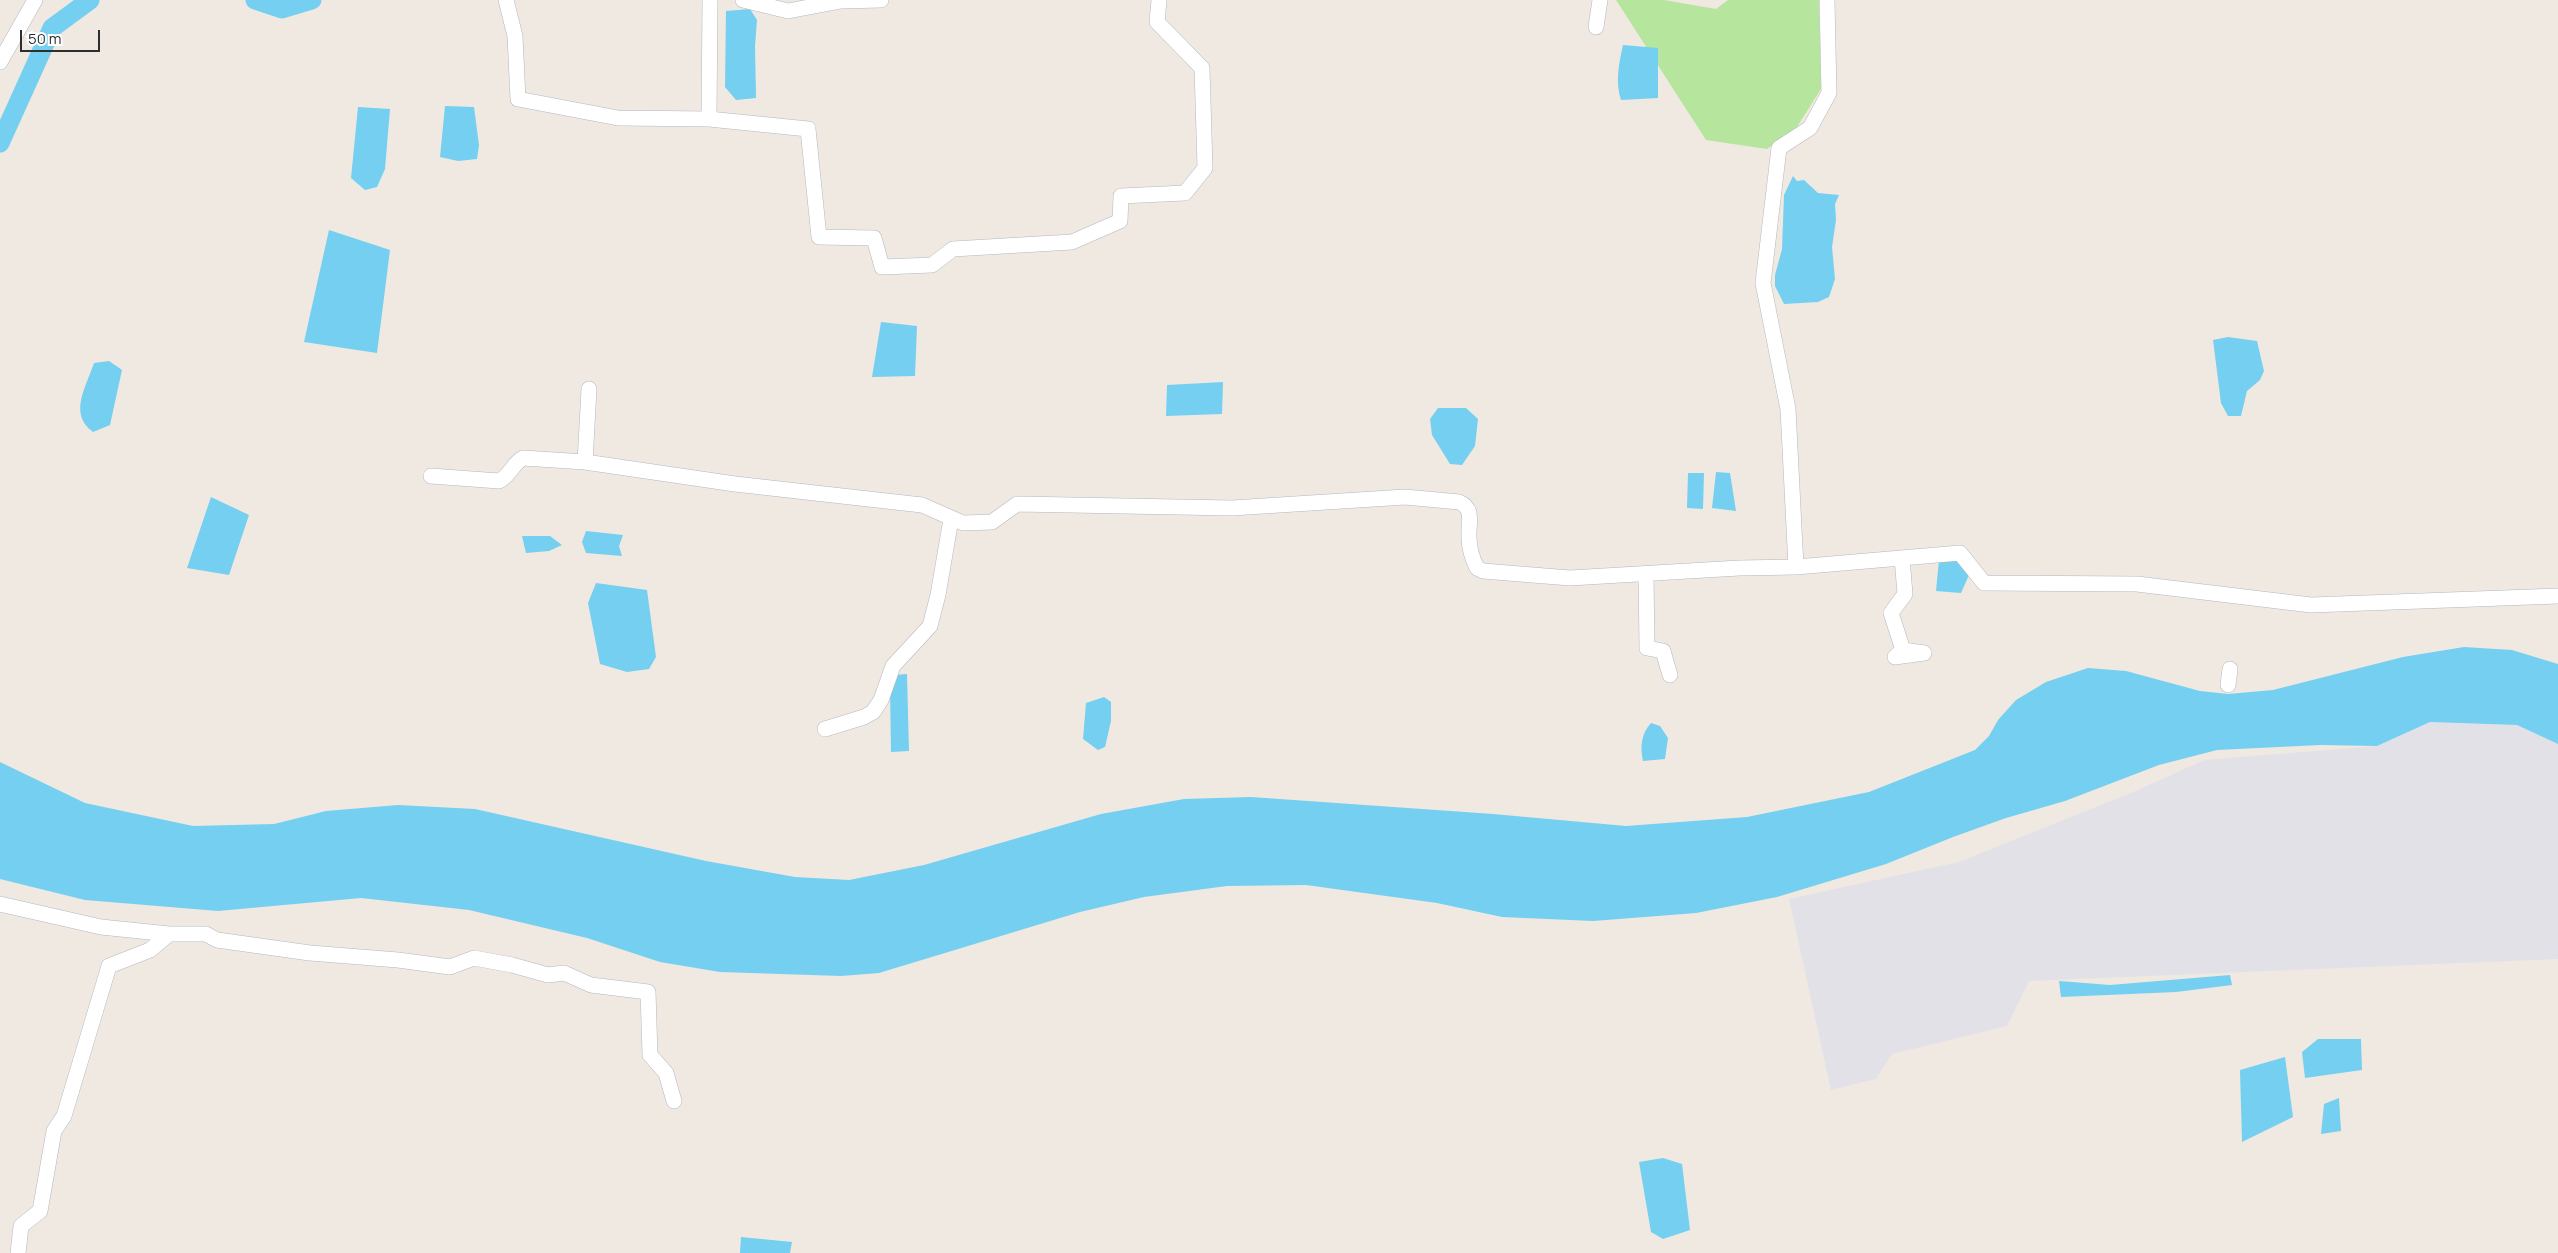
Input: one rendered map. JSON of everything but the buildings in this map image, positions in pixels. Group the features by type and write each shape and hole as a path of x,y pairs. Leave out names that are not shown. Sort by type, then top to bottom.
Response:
{"street":[{"path":"0,62 35,0"},
{"path":"506,0 515,36 518,99 618,118 709,119 808,129 819,237 874,238 882,267 932,265 953,249 1072,242 1120,221 1121,196 1186,193 1206,168 1202,68 1158,22 1159,0"},
{"path":"709,119 710,0"},
{"path":"744,0 788,11 841,1 882,0"},
{"path":"1596,27 1600,0"},
{"path":"1796,567 1788,409 1763,283 1779,148 1810,128 1829,93 1827,0"},
{"path":"585,462 589,389"},
{"path":"431,476 499,481 504,479 518,460 523,458 585,462 735,484 922,505 951,519 963,522 992,522 1018,504 1232,508 1405,497 1465,504 1470,514 1468,538 1474,562 1477,568 1483,571 1570,578 1739,568 1796,567 1960,553 1984,583 2036,589 2138,584 2311,605 2558,596"},
{"path":"826,728 864,717 873,712 881,700 893,666 930,626 938,595 951,519"},
{"path":"1902,558 1905,594 1891,612 1903,650"},
{"path":"1646,575 1647,648 1663,651 1670,675"},
{"path":"2228,685 2230,669"},
{"path":"0,904 101,927 169,934 206,934 217,940 301,952 389,959 450,967 474,958 512,965 548,975 564,973 591,985 648,992 650,1055 666,1073 674,1101"},
{"path":"18,1253 21,1226 40,1211 54,1131 64,1116 109,966 150,950 169,934"}],"shaded area":[{"path":"2430,722 2517,725 2558,744 2558,959 2029,981 2007,1026 1892,1054 1876,1079 1831,1090 1789,899 1959,862 2138,790 2204,760 2377,746"}],"green space":[{"path":"1616,0 1664,0 1716,9 1728,0 1819,0 1821,89 1797,127 1767,149 1706,140"}],"water":[{"path":"750,9 757,20 755,46 756,98 736,100 725,87 726,11"},
{"path":"1623,45 1658,48 1658,98 1621,100 1618,79"},
{"path":"445,106 474,107 479,145 477,159 458,161 440,157"},
{"path":"358,107 390,109 385,169 377,187 365,190 351,178"},
{"path":"1793,176 1797,181 1804,180 1818,193 1839,195 1835,204 1836,220 1832,247 1835,279 1829,297 1818,302 1784,304 1775,286 1775,275 1782,249 1784,195"},
{"path":"329,230 390,250 377,353 304,342"},
{"path":"881,322 917,326 915,376 872,377"},
{"path":"2228,337 2257,341 2264,371 2260,380 2247,391 2241,416 2228,416 2221,403 2213,340"},
{"path":"109,361 122,370 110,425 93,432 81,417 81,400 94,363"},
{"path":"1223,382 1222,414 1166,416 1167,385"},
{"path":"1438,408 1466,408 1478,419 1475,446 1462,465 1450,464 1432,435 1430,419"},
{"path":"1716,472 1730,473 1736,511 1712,508"},
{"path":"1688,473 1704,473 1703,509 1687,508"},
{"path":"211,497 249,515 229,575 187,568"},
{"path":"586,531 623,535 619,546 622,556 586,553 582,542"},
{"path":"522,536 550,536 562,545 549,551 526,553"},
{"path":"1956,558 1969,575 1961,593 1936,591 1939,560"},
{"path":"596,583 647,590 656,657 649,669 627,672 600,664 588,603"},
{"path":"2464,647 2512,650 2558,664 2558,744 2517,725 2430,722 2377,746 2320,745 2217,750 2159,765 2065,801 2006,818 1953,837 1886,864 1777,897 1696,913 1593,921 1502,917 1437,903 1306,885 1227,886 1144,897 1080,912 879,973 841,976 720,972 660,962 587,938 469,910 361,898 218,911 85,900 0,879 0,762 85,803 193,826 274,824 326,811 398,805 475,809 706,861 795,877 849,880 924,865 1101,814 1184,799 1251,797 1493,814 1626,826 1747,817 1869,792 1975,750 1989,736 1998,720 2016,700 2046,682 2088,668 2126,671 2200,691 2228,694 2273,690 2403,657"},
{"path":"907,674 909,751 891,752 890,686 895,675"},
{"path":"1104,697 1111,702 1111,721 1105,747 1098,750 1083,739 1086,703"},
{"path":"1651,723 1660,726 1668,738 1665,759 1643,761 1642,741"},
{"path":"2230,975 2232,985 2176,992 2061,997 2059,981 2110,985"},
{"path":"2318,1039 2361,1039 2362,1070 2305,1078 2302,1052"},
{"path":"2285,1057 2293,1117 2242,1142 2240,1070"},
{"path":"2339,1098 2341,1131 2321,1134 2324,1104"},
{"path":"1663,1158 1682,1164 1690,1230 1663,1239 1651,1232 1639,1162"},
{"path":"741,1237 792,1242 790,1253 740,1253"}],"waterway":[{"path":"0,143 52,28 90,0"},
{"path":"255,0 282,9 312,0"}]}
